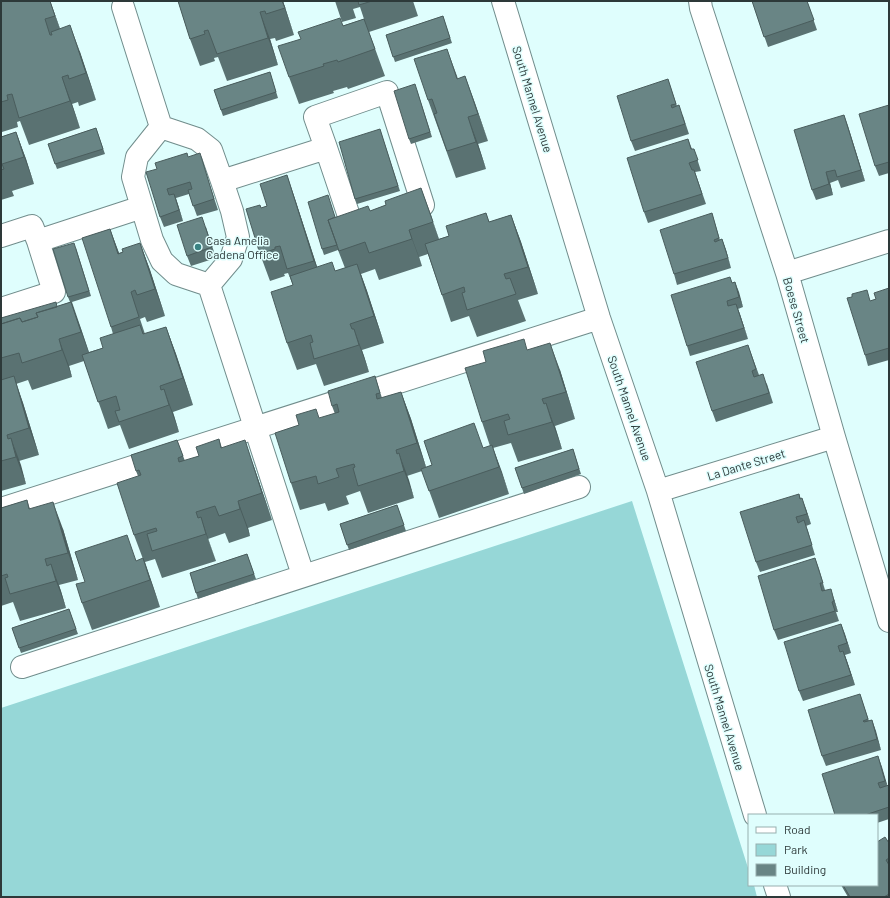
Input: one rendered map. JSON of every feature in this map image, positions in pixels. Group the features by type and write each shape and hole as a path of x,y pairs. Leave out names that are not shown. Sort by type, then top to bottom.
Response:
{"street":[{"name":"South Mannel Avenue","path":"503,1 599,318 658,491 754,814"},
{"name":"Boese Street","path":"700,1 787,273 834,437 885,595 889,621"},
{"path":"120,3 160,127"},
{"path":"387,92 423,205 353,228 326,148 316,117 387,92"},
{"path":"160,127 197,139 211,150 232,211 238,237 231,259 209,285"},
{"path":"160,127 137,157 132,177 152,240 162,261 176,274 209,285"},
{"path":"222,181 326,148"},
{"path":"38,241 142,207"},
{"path":"1,236 32,226 54,292 1,309"},
{"path":"787,273 889,240"},
{"path":"209,285 303,575"},
{"path":"1,509 599,318"},
{"name":"La Dante Street","path":"658,491 834,437"},
{"path":"22,667 579,487"},
{"path":"775,886 779,897"}],"green space":[{"path":"632,501 748,868 748,886 754,886 757,897 1,897 1,708"}],"building":[{"path":"1,1 50,1 55,16 45,19 50,35 52,35 51,32 70,25 86,73 69,79 68,75 62,77 70,101 19,118 12,94 7,95 8,100 1,102"},
{"path":"178,1 282,1 285,8 266,14 265,11 260,12 268,38 217,54 208,30 204,31 205,34 190,39"},
{"path":"358,1 372,1 359,5"},
{"path":"752,1 807,1 814,20 764,37"},
{"path":"443,16 450,38 393,57 386,35"},
{"path":"340,18 343,26 364,19 375,49 338,62 337,60 323,64 324,66 289,77 278,46 301,39 298,32"},
{"path":"447,49 457,79 465,76 478,114 468,117 476,142 447,151 434,114 437,113 432,99 428,100 414,59"},
{"path":"270,72 276,92 221,110 214,90"},
{"path":"668,79 676,104 671,105 672,108 679,105 685,124 631,141 617,96"},
{"path":"415,84 430,132 409,139 394,91"},
{"path":"889,105 889,162 875,166 859,114"},
{"path":"844,115 861,170 837,177 835,170 826,172 829,184 812,190 794,130"},
{"path":"96,128 103,149 55,164 48,144"},
{"path":"380,129 398,186 355,199 339,142"},
{"path":"16,132 24,157 2,164 4,169 1,170 1,137"},
{"path":"688,139 691,149 694,149 698,160 689,163 692,170 694,170 702,194 644,212 627,158"},
{"path":"187,153 188,157 200,153 214,199 193,206 188,190 192,189 190,182 167,189 169,195 174,194 179,210 160,217 146,172 157,169 155,163"},
{"path":"287,175 314,261 287,269 280,246 260,254 246,209 260,205 261,208 267,206 260,184"},
{"path":"421,188 433,222 409,230 412,239 369,253 365,242 339,251 328,220 368,206 370,211 386,205 385,201"},
{"path":"328,195 335,217 328,220 337,245 322,249 308,202"},
{"path":"486,213 489,222 511,215 528,267 504,274 506,279 510,278 516,294 467,310 462,293 465,292 464,287 442,295 425,244 449,236 446,226"},
{"path":"712,213 719,238 714,240 715,242 722,239 728,258 674,274 660,230"},
{"name":"Casa Amelia Cadena Office","path":"202,217 212,247 187,256 177,225"},
{"path":"110,229 118,254 123,252 122,249 140,243 155,289 137,295 135,290 131,292 139,317 111,327 82,238"},
{"path":"74,243 89,291 68,297 53,249"},
{"path":"332,262 335,271 357,264 374,316 350,324 352,329 354,329 359,345 314,359 310,343 313,342 311,335 287,343 271,292 293,285 290,276"},
{"path":"730,277 732,283 735,282 739,297 727,301 728,306 736,304 744,328 687,346 671,295"},
{"path":"889,288 889,348 865,355 847,298 852,297 852,294 867,290 870,301 876,299 874,293"},
{"path":"56,302 57,307 36,313 38,317 22,322 20,318 1,324 1,318"},
{"path":"71,302 81,332 59,339 62,350 22,363 19,353 1,358 1,324 20,318 22,322 38,317 36,313"},
{"path":"140,325 143,334 166,327 183,378 160,386 161,390 164,389 169,405 119,422 115,411 120,410 116,396 98,402 82,355 103,348 100,338"},
{"path":"524,339 527,350 550,343 566,392 542,399 544,404 546,403 552,422 508,435 504,421 510,419 508,414 482,422 465,368 486,362 483,351"},
{"path":"748,345 756,369 752,371 754,377 763,374 769,393 712,411 696,362"},
{"path":"14,376 29,428 7,435 8,439 11,438 16,457 1,461 1,380"},
{"path":"375,376 380,393 376,394 377,399 401,392 417,443 396,450 397,454 399,453 404,471 358,486 353,468 355,467 354,464 336,469 339,477 318,484 316,476 291,483 275,433 299,425 296,415 316,409 319,418 339,412 337,404 332,406 328,391"},
{"path":"474,423 483,448 492,445 499,467 429,491 421,469 432,465 424,441"},
{"path":"219,439 221,448 245,440 262,493 238,501 240,509 219,516 215,506 196,512 198,518 201,517 206,534 152,551 147,534 157,531 156,528 134,535 117,483 141,475 139,470 136,471 131,455 177,440 183,456 178,458 179,462 199,456 196,447"},
{"path":"573,449 579,469 522,488 515,468"},
{"path":"799,494 800,499 802,498 807,514 796,517 798,523 804,520 812,545 756,562 740,512"},
{"path":"27,500 29,509 53,502 68,553 45,559 47,566 51,564 56,581 10,594 5,578 8,577 7,574 1,576 1,508"},
{"path":"397,505 404,525 347,545 340,524"},
{"path":"127,535 136,561 143,558 150,580 82,603 76,584 85,582 75,552"},
{"path":"247,554 254,574 196,593 190,573"},
{"path":"815,558 823,583 820,583 822,591 831,589 834,601 832,602 835,611 774,630 758,576"},
{"path":"69,609 76,629 19,648 12,628"},
{"path":"841,624 847,643 838,646 840,652 843,651 851,675 799,691 784,642"},
{"path":"860,694 868,719 863,721 872,720 877,739 822,756 808,710"},
{"path":"878,756 885,781 878,783 880,788 889,785 889,807 868,814 835,814 822,774"},
{"path":"885,837 889,843 889,858 886,860 889,865 889,894 884,897 850,897 844,886 878,886 878,841"}],"place":[{"name":"Casa Amelia Cadena Office","path":"198,247"}]}
